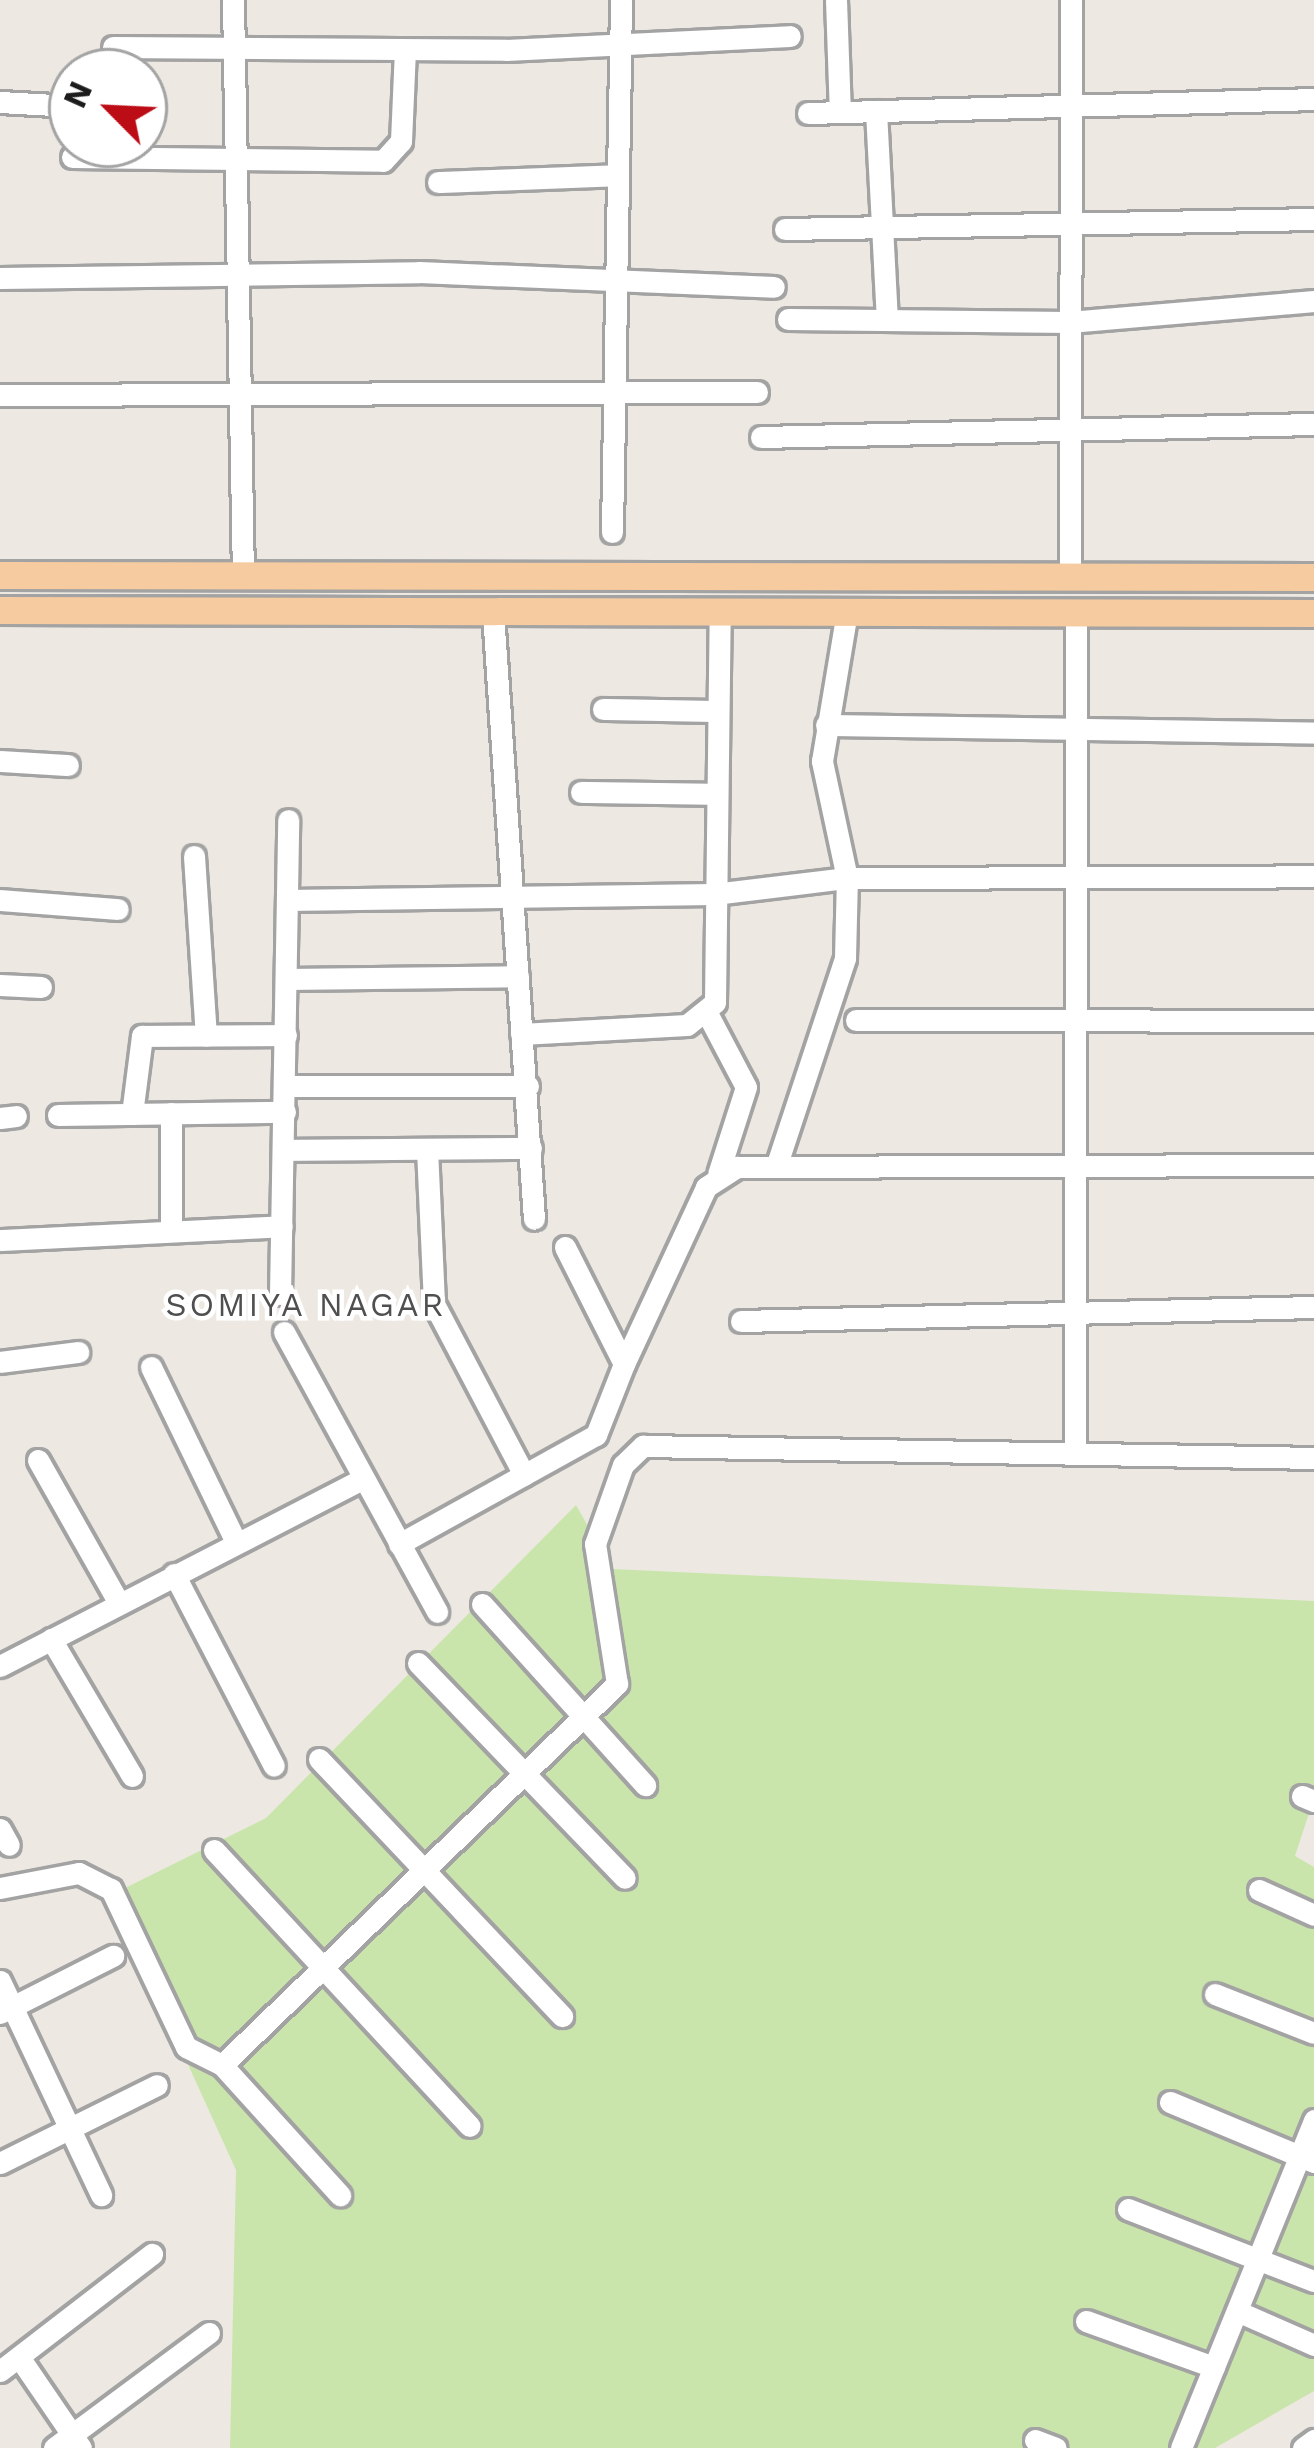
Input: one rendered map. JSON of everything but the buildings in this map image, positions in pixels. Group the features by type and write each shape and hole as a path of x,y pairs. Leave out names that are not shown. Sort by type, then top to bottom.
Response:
{"main road":[{"path":"0,575 1314,578"},
{"path":"0,610 1314,613"}],"street":[{"path":"233,0 243,577"},
{"path":"612,532 620,279 621,0"},
{"path":"836,0 840,112"},
{"path":"1070,577 1071,0"},
{"path":"113,47 405,50 790,37"},
{"path":"168,158 394,155 405,50"},
{"path":"808,113 1314,99"},
{"path":"0,102 48,105"},
{"path":"876,111 887,320"},
{"path":"438,182 618,175"},
{"path":"785,229 1314,219"},
{"path":"0,278 620,279 774,287"},
{"path":"788,319 1069,322 1314,301"},
{"path":"0,394 239,398 758,392"},
{"path":"761,437 1314,424"},
{"path":"1075,1454 1076,612"},
{"path":"493,613 516,897 534,1219"},
{"path":"399,1544 596,1435 624,1364 718,1174 746,1087 708,1015 720,613"},
{"path":"776,1167 845,958 847,878 826,797 826,725 847,613"},
{"path":"603,710 718,711"},
{"path":"826,725 1314,733"},
{"path":"0,761 68,765"},
{"path":"580,792 716,794"},
{"path":"280,1294 288,820"},
{"path":"194,856 206,1036"},
{"path":"287,900 714,894 847,878 1314,876"},
{"path":"0,900 118,909"},
{"path":"286,979 518,976"},
{"path":"0,985 40,987"},
{"path":"521,1034 708,1015"},
{"path":"856,1020 1314,1021"},
{"path":"132,1114 136,1041 286,1035"},
{"path":"285,1086 528,1086"},
{"path":"58,1115 285,1112"},
{"path":"171,1113 171,1230"},
{"path":"284,1150 530,1148"},
{"path":"428,1149 434,1304 524,1475"},
{"path":"718,1174 776,1167 1314,1165"},
{"path":"0,1240 282,1226"},
{"path":"565,1247 624,1364"},
{"path":"741,1321 1314,1307"},
{"path":"284,1332 437,1612"},
{"path":"0,1362 78,1352"},
{"path":"151,1367 236,1542"},
{"path":"222,2065 419,1870 582,1718 621,1672 595,1544 623,1465 643,1446 1314,1458"},
{"path":"38,1460 119,1604"},
{"path":"0,1666 362,1479"},
{"path":"174,1574 274,1766"},
{"path":"482,1604 645,1785"},
{"path":"51,1639 132,1776"},
{"path":"418,1663 625,1878"},
{"path":"319,1759 562,2016"},
{"path":"214,1850 470,2126"},
{"path":"0,1888 79,1873 111,1889 186,2047 222,2065 340,2195"},
{"path":"1258,1890 1314,1915"},
{"path":"10,2008 113,1956"},
{"path":"0,1981 66,2130 101,2195"},
{"path":"1215,1994 1314,2033"},
{"path":"0,2163 158,2085"},
{"path":"1169,2102 1307,2158"},
{"path":"1181,2448 1258,2259 1307,2158 1314,2120"},
{"path":"1128,2209 1314,2281"},
{"path":"152,2254 9,2364 69,2444 209,2333"},
{"path":"1237,2311 1314,2345"},
{"path":"1086,2321 1214,2368"},
{"path":"1303,2448 1314,2440"}],"green space":[{"path":"576,1505 612,1569 1314,1601 1314,1798 1295,1856 1314,1867 1314,2391 1215,2448 230,2448 236,2170 111,1895 266,1818"}],"district":[{"name":"SOMIYA NAGAR","path":"306,1305"}]}
